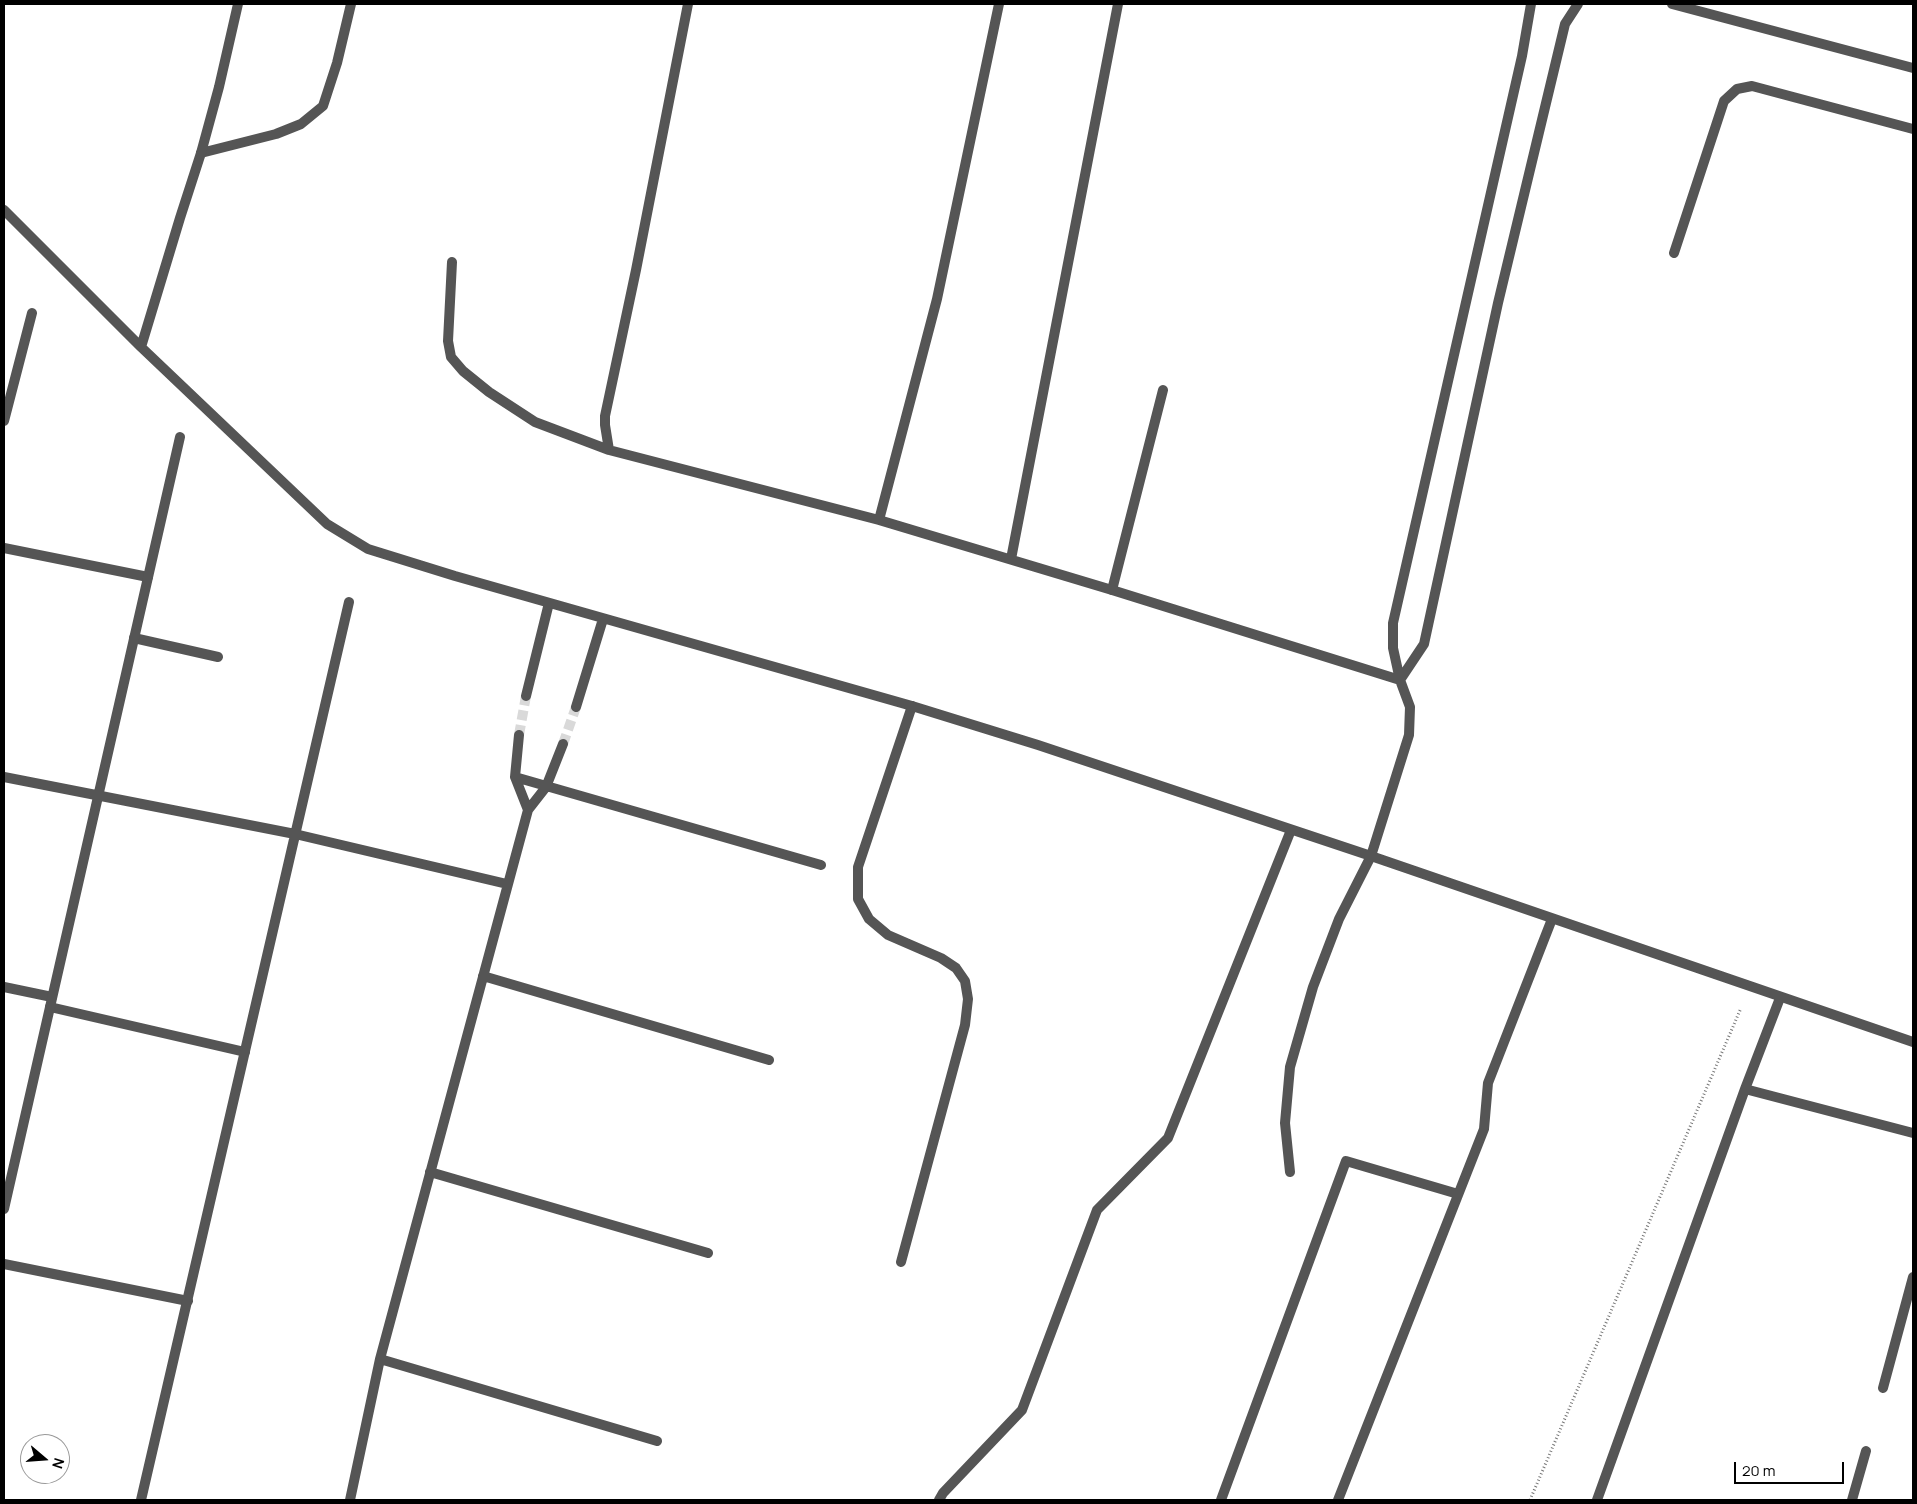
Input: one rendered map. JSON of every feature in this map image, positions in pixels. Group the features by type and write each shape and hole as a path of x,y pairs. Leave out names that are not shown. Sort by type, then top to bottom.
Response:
{"street":[{"path":"141,347 201,153 219,87 238,4"},
{"path":"201,153 276,134 301,124 323,106 337,63 351,4"},
{"path":"609,450 605,416 636,270 688,4"},
{"path":"879,520 937,300 999,4"},
{"path":"1011,559 1118,4"},
{"path":"1290,1172 1285,1123 1290,1067 1313,987 1339,920 1371,856 1409,735 1410,707 1400,680 1393,648 1393,623 1522,56 1531,4"},
{"path":"1400,680 1424,644 1498,303 1562,34 1565,24 1578,4"},
{"path":"1672,4 1913,68"},
{"path":"1674,253 1724,101 1737,89 1752,86 1913,129"},
{"path":"4,210 141,347 327,524 368,549 603,619 912,706 1038,746 1371,856 1780,998 1913,1042"},
{"path":"452,262 448,341 451,357 463,371 489,392 535,422 609,450 879,520 1400,680"},
{"path":"4,421 32,314"},
{"path":"1112,590 1163,390"},
{"path":"4,1209 180,437"},
{"path":"4,548 148,577"},
{"path":"141,1500 349,602"},
{"path":"526,696 549,603"},
{"path":"576,707 603,619"},
{"path":"134,638 218,657"},
{"path":"901,1262 965,1025 968,999 965,980 956,968 941,958 888,936 869,919 858,899 858,867 912,706"},
{"path":"519,735 515,777 528,810"},
{"path":"350,1500 380,1359 528,810 546,786 563,744"},
{"path":"4,777 295,834 508,884"},
{"path":"515,777 820,865"},
{"path":"939,1500 943,1493 1022,1410 1097,1210 1168,1138 1291,830"},
{"path":"1338,1500 1484,1129 1488,1083 1552,919"},
{"path":"483,976 769,1060"},
{"path":"4,987 51,1002 245,1052"},
{"path":"1598,1500 1745,1089 1780,998"},
{"path":"1745,1089 1913,1133"},
{"path":"1220,1500 1346,1161 1458,1194"},
{"path":"430,1172 708,1253"},
{"path":"4,1264 188,1300"},
{"path":"1883,1388 1913,1277"},
{"path":"380,1359 657,1441"},
{"path":"1852,1500 1866,1452"}],"path":[{"path":"1530,1500 1750,987"}],"tunnel":[{"path":"519,735 526,696"},
{"path":"563,744 576,707"}]}
